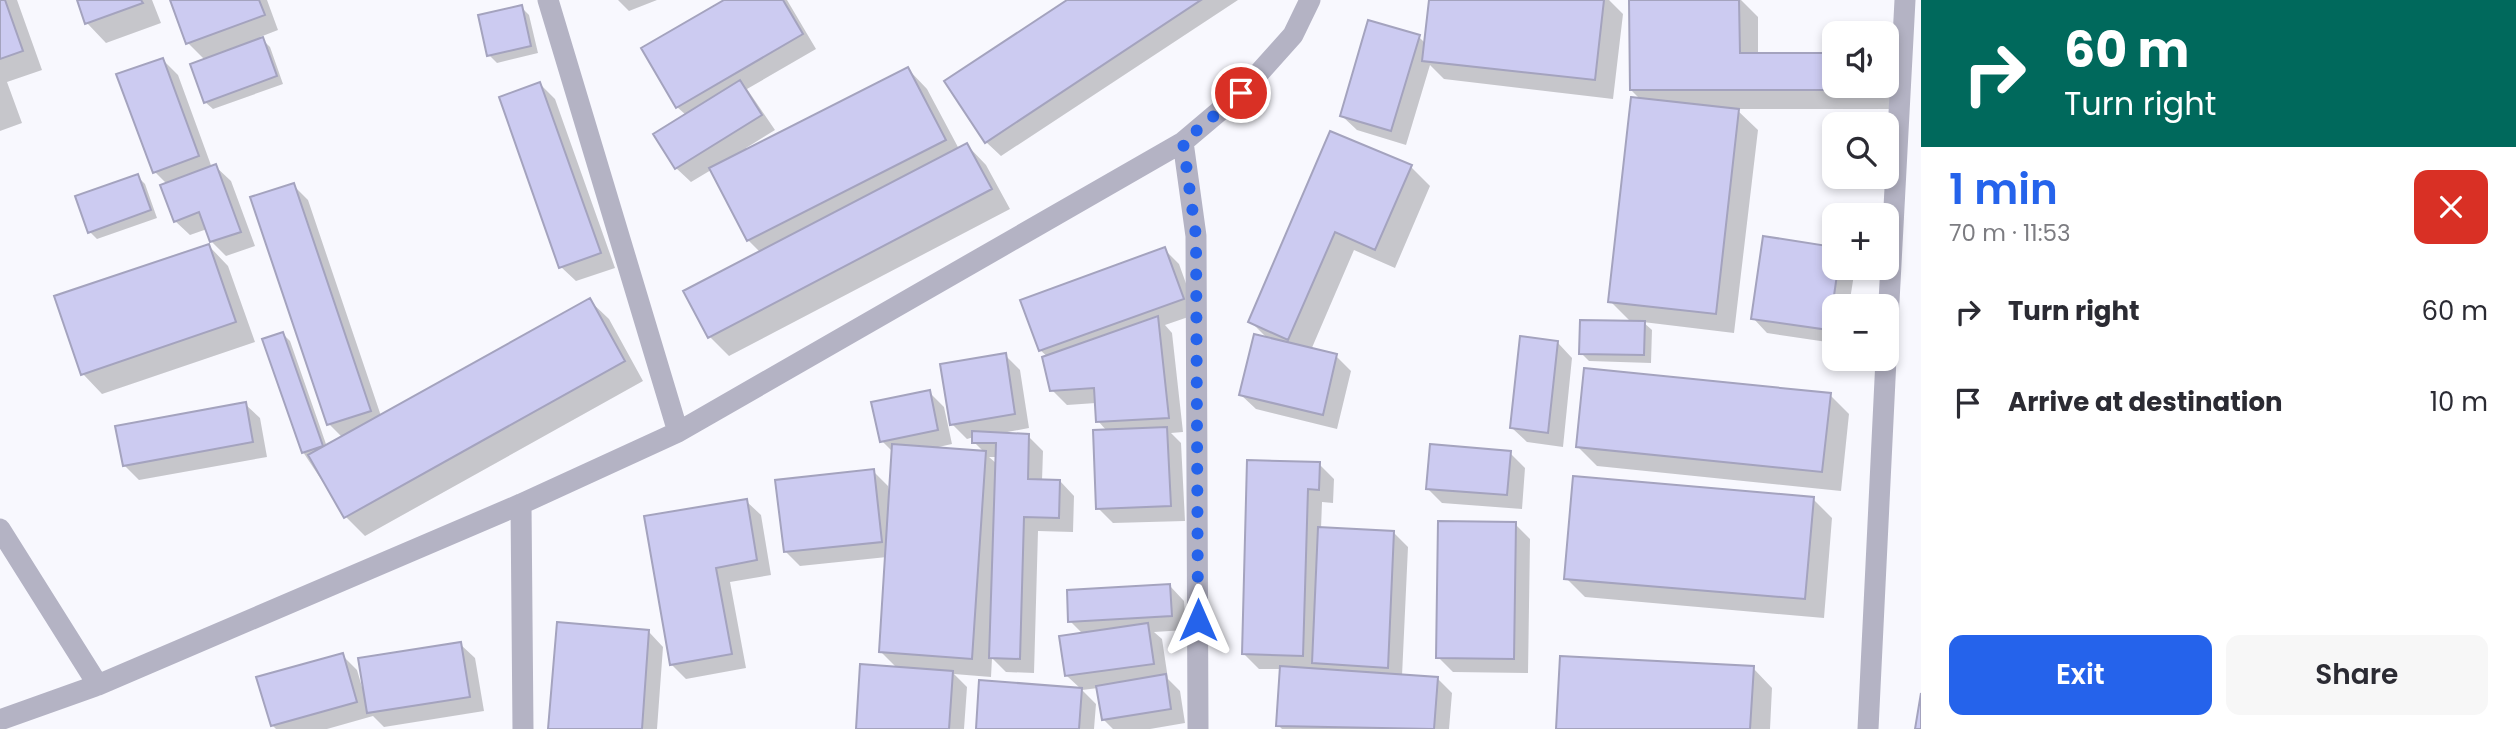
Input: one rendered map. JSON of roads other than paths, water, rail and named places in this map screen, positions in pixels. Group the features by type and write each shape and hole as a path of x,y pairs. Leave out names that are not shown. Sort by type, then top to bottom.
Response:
{"street":[{"path":"548,0 678,432"},
{"path":"0,720 98,685 521,504 678,432 1183,142 1241,93 1293,35 1310,0"},
{"path":"1889,294 1905,0"},
{"path":"1183,142 1196,236 1198,729"},
{"path":"1868,729 1885,371"},
{"path":"521,504 523,729"},
{"path":"0,529 98,685"}]}
